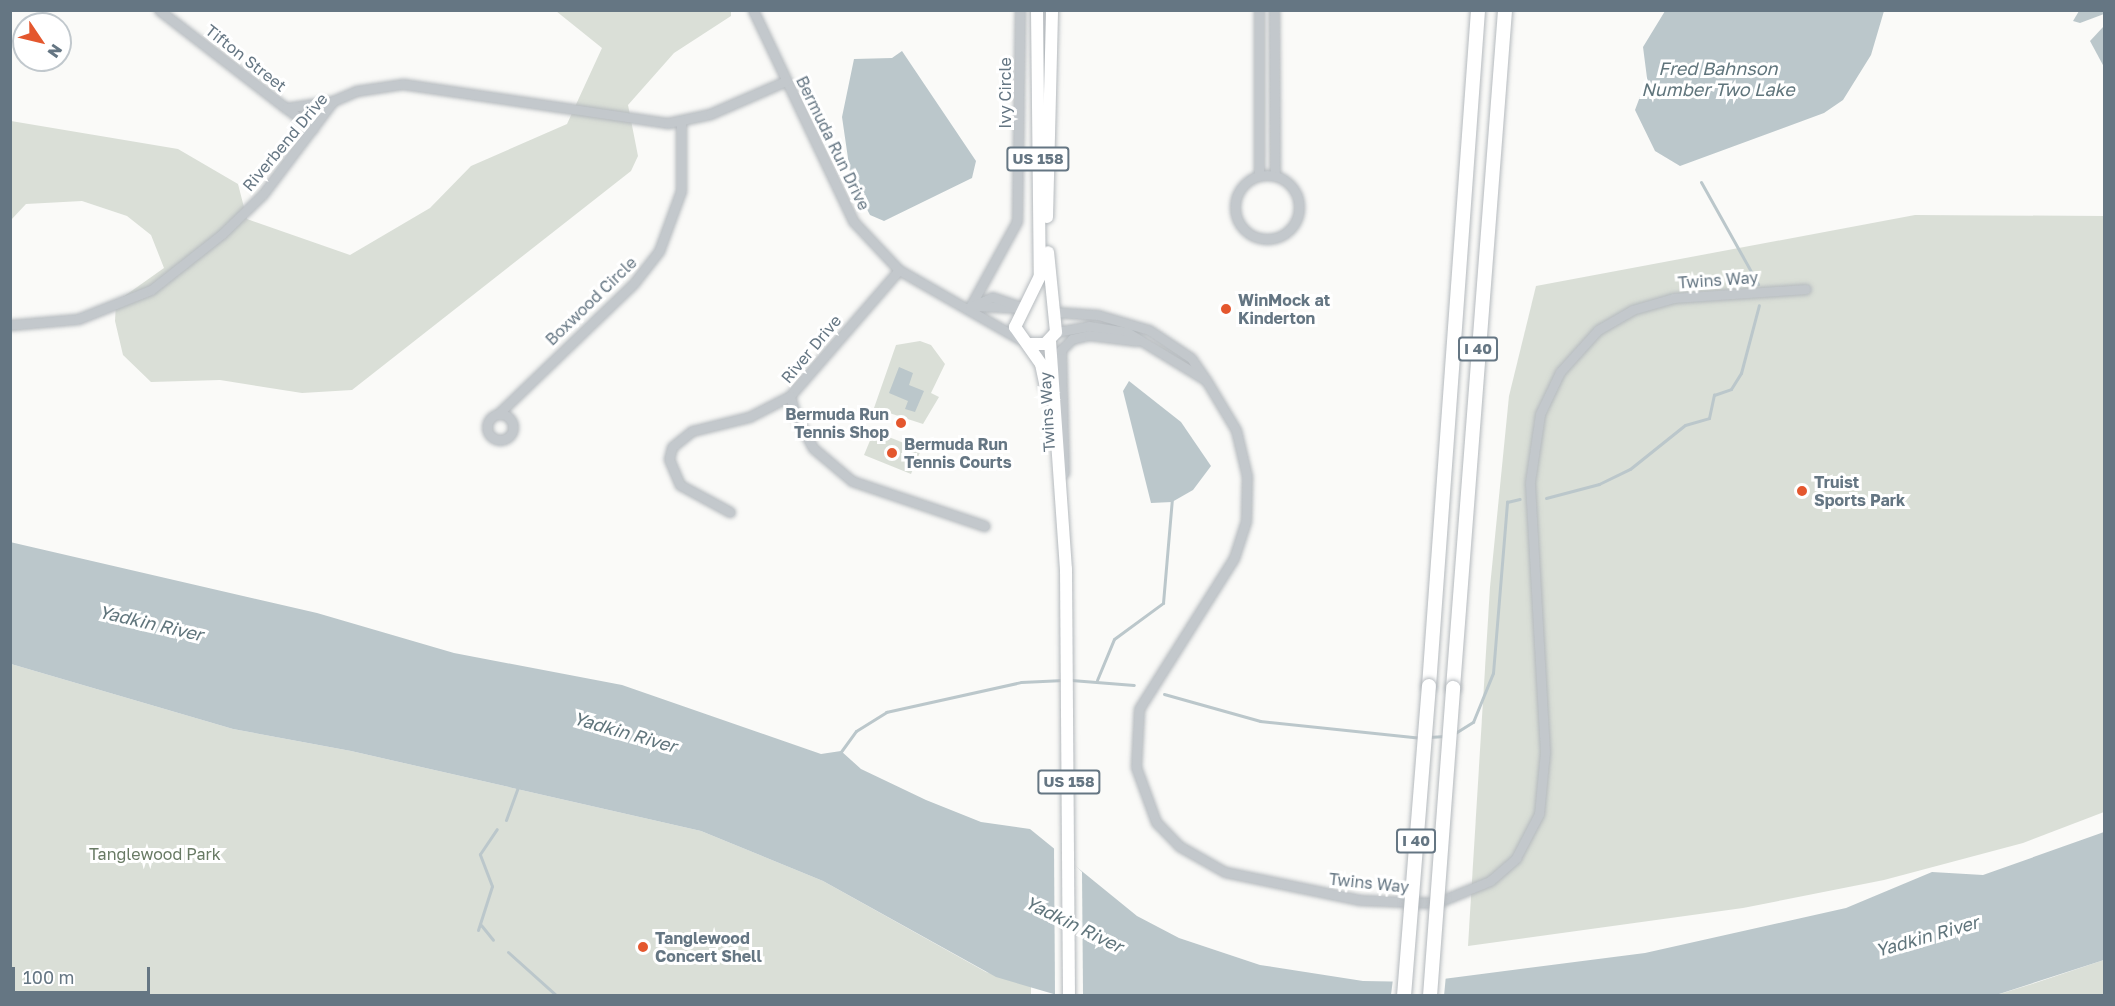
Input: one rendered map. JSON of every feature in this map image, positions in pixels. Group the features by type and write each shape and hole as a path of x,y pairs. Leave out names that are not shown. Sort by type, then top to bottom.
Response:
{"highway":[{"name":"I 40","path":"1404,996 1478,10"},
{"name":"I 40","path":"1430,996 1504,10"}],"main road":[{"name":"US 158","path":"1026,306 1041,258 1037,10"},
{"name":"US 158","path":"1052,10 1047,215 1053,312"},
{"path":"1026,306 1053,312 1053,336 1025,342 1015,327 1026,306"},
{"name":"US 158","path":"1053,336 1052,405 1066,569 1068,996"},
{"name":"US 158","path":"1025,342 1041,364 1052,405"}],"street":[{"name":"Tifton Street","path":"159,10 313,128"},
{"name":"Bermuda Run Drive","path":"753,10 842,204 899,270 970,307 1025,342"},
{"name":"Ivy Circle","path":"970,307 1017,221 1020,10"},
{"path":"1258,10 1259,175"},
{"path":"1274,10 1275,175"},
{"name":"Riverbend Drive","path":"10,325 78,320 151,290 257,199 333,101 378,85 403,84 639,122 681,121 786,81"},
{"name":"Tifton Street","path":"286,108 333,101"},
{"name":"Boxwood Circle","path":"498,414 634,283 659,251 681,191 681,121"},
{"path":"1259,175 1275,175 1294,188 1300,210 1289,231 1268,239 1246,231 1235,211 1240,189 1259,175"},
{"name":"River Drive","path":"899,270 790,396 801,430 830,466 852,481 985,526"},
{"name":"Twins Way","path":"1053,312 1098,315 1149,330 1191,358 1236,430 1247,476 1246,521 1234,558 1139,710 1133,736 1142,795 1179,846 1226,872 1360,900 1436,903 1490,881 1516,858 1539,814 1545,752 1530,482 1540,414 1556,378 1599,330 1632,310 1674,298 1806,289"},
{"name":"Bermuda Run Drive","path":"970,307 1026,306"},
{"name":"Twins Way","path":"1053,336 1103,327 1146,342 1206,380"},
{"name":"Twins Way","path":"1064,527 1061,350 1072,339 1089,335 1146,342"},
{"path":"730,512 680,485 671,471 672,447 692,431 749,417 790,396"}],"green space":[{"path":"556,11 731,11 731,16 674,53 628,105 638,156 631,171 352,390 302,393 220,380 151,382 123,355 115,321 116,302 164,268 151,235 127,216 82,201 26,204 11,220 11,121 178,149 238,184 247,219 350,255 430,208 471,166 567,124 602,48"},
{"name":"Truist Sports Park","path":"1915,215 2104,216 2104,812 2023,843 1884,880 1743,908 1468,946 1490,587 1509,396 1536,286"},
{"path":"920,341 931,345 945,364 931,393 939,397 923,424 874,408 896,345"},
{"name":"Bermuda Run Tennis Courts","path":"874,431 921,450 911,474 864,455"},
{"name":"Tanglewood Park","path":"11,664 233,729 351,751 701,831 823,881 986,972 1031,986 1031,995 11,995"},
{"path":"2104,960 2104,995 1993,996 2032,984"}],"water":[{"name":"Fred Bahnson Number Two Lake","path":"1665,11 1884,11 1871,55 1843,100 1824,113 1680,166 1655,151 1635,110 1647,78 1643,47"},
{"path":"2079,11 2104,11 2104,14 2080,23 2073,21"},
{"path":"2104,26 2104,67 2090,41"},
{"path":"902,51 976,161 972,178 884,221 870,215 851,179 842,117 854,59 892,58"},
{"path":"899,367 913,373 909,385 924,391 915,412 905,409 908,401 889,393"},
{"path":"1129,381 1181,422 1211,466 1193,490 1172,502 1151,503 1123,391"},
{"name":"Yadkin River","path":"10,542 317,613 454,653 622,685 821,754 841,751 861,769 926,800 981,822 1030,829 1137,916 1179,938 1260,965 1363,981 1420,982 1645,953 1846,908 1932,872 1983,875 2104,832 2104,960 1993,996 1057,995 996,977 823,881 701,831 351,751 233,729 11,664"}],"pier":[{"path":"1054,844 1082,872 1083,995 1055,995"},
{"path":"1446,975 1444,996 1391,995 1393,979"}],"waterway":[{"path":"1701,182 1758,284"},
{"path":"1546,498 1599,484 1630,469 1685,425 1709,418 1714,395 1731,389 1741,373 1759,305"},
{"path":"1097,680 1114,639 1163,603 1172,499"},
{"path":"1452,735 1473,722 1493,673 1507,502 1520,499"},
{"path":"840,753 856,731 886,712 1021,682 1064,680"},
{"path":"1071,680 1134,685"},
{"path":"1164,694 1260,721 1422,738"},
{"path":"1428,737 1446,736"},
{"path":"506,820 519,784"},
{"path":"478,930 492,886 480,854 497,829"},
{"path":"481,925 493,940"},
{"path":"508,952 557,996"}],"place":[{"name":"WinMock at Kinderton","path":"1226,309"},
{"name":"Bermuda Run Tennis Shop","path":"901,423"},
{"name":"Bermuda Run Tennis Courts","path":"892,453"},
{"name":"Truist Sports Park","path":"1802,491"},
{"name":"Tanglewood Concert Shell","path":"643,947"}]}
